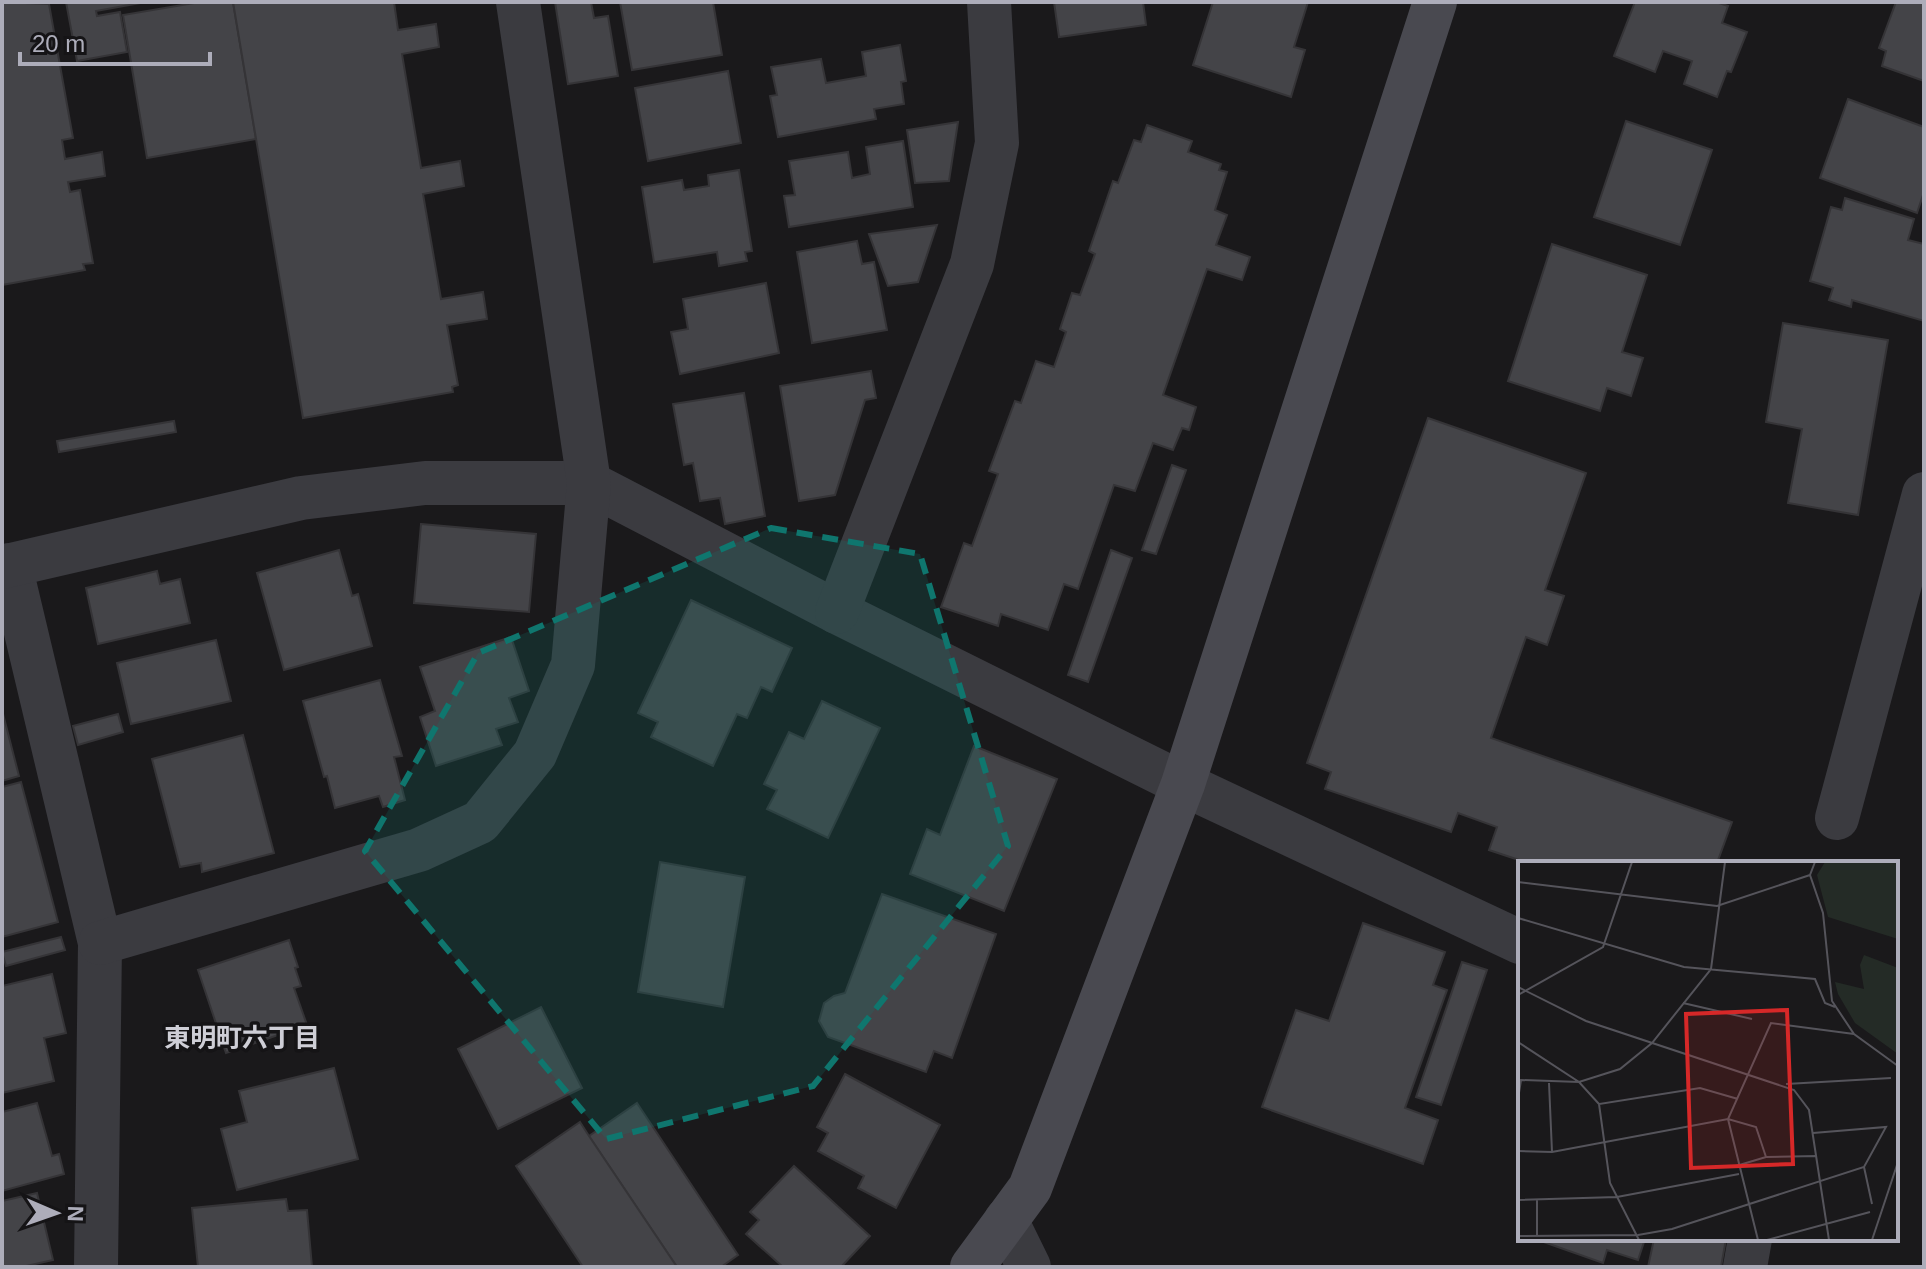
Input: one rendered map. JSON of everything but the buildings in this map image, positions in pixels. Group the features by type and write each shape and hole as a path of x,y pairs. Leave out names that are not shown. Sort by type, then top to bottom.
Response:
{"street":[{"path":"100,943 419,850 480,822 535,754 573,665 589,483 518,2"},
{"path":"837,612 972,264 997,143 989,2"},
{"path":"972,1267 1030,1188 1183,784 1435,2"},
{"path":"96,1267 100,943 6,566 301,498 425,483 589,483 837,612 1183,784 1518,941"},
{"path":"1837,818 1924,494"},
{"path":"1006,1220 1029,1267"},
{"path":"1745,1267 1750,1241"}],"highlighted area":[{"path":"771,528 920,554 1008,846 813,1086 606,1139 365,851 478,653"}],"district":[{"name":"東明町六丁目","path":"242,1038"}]}
